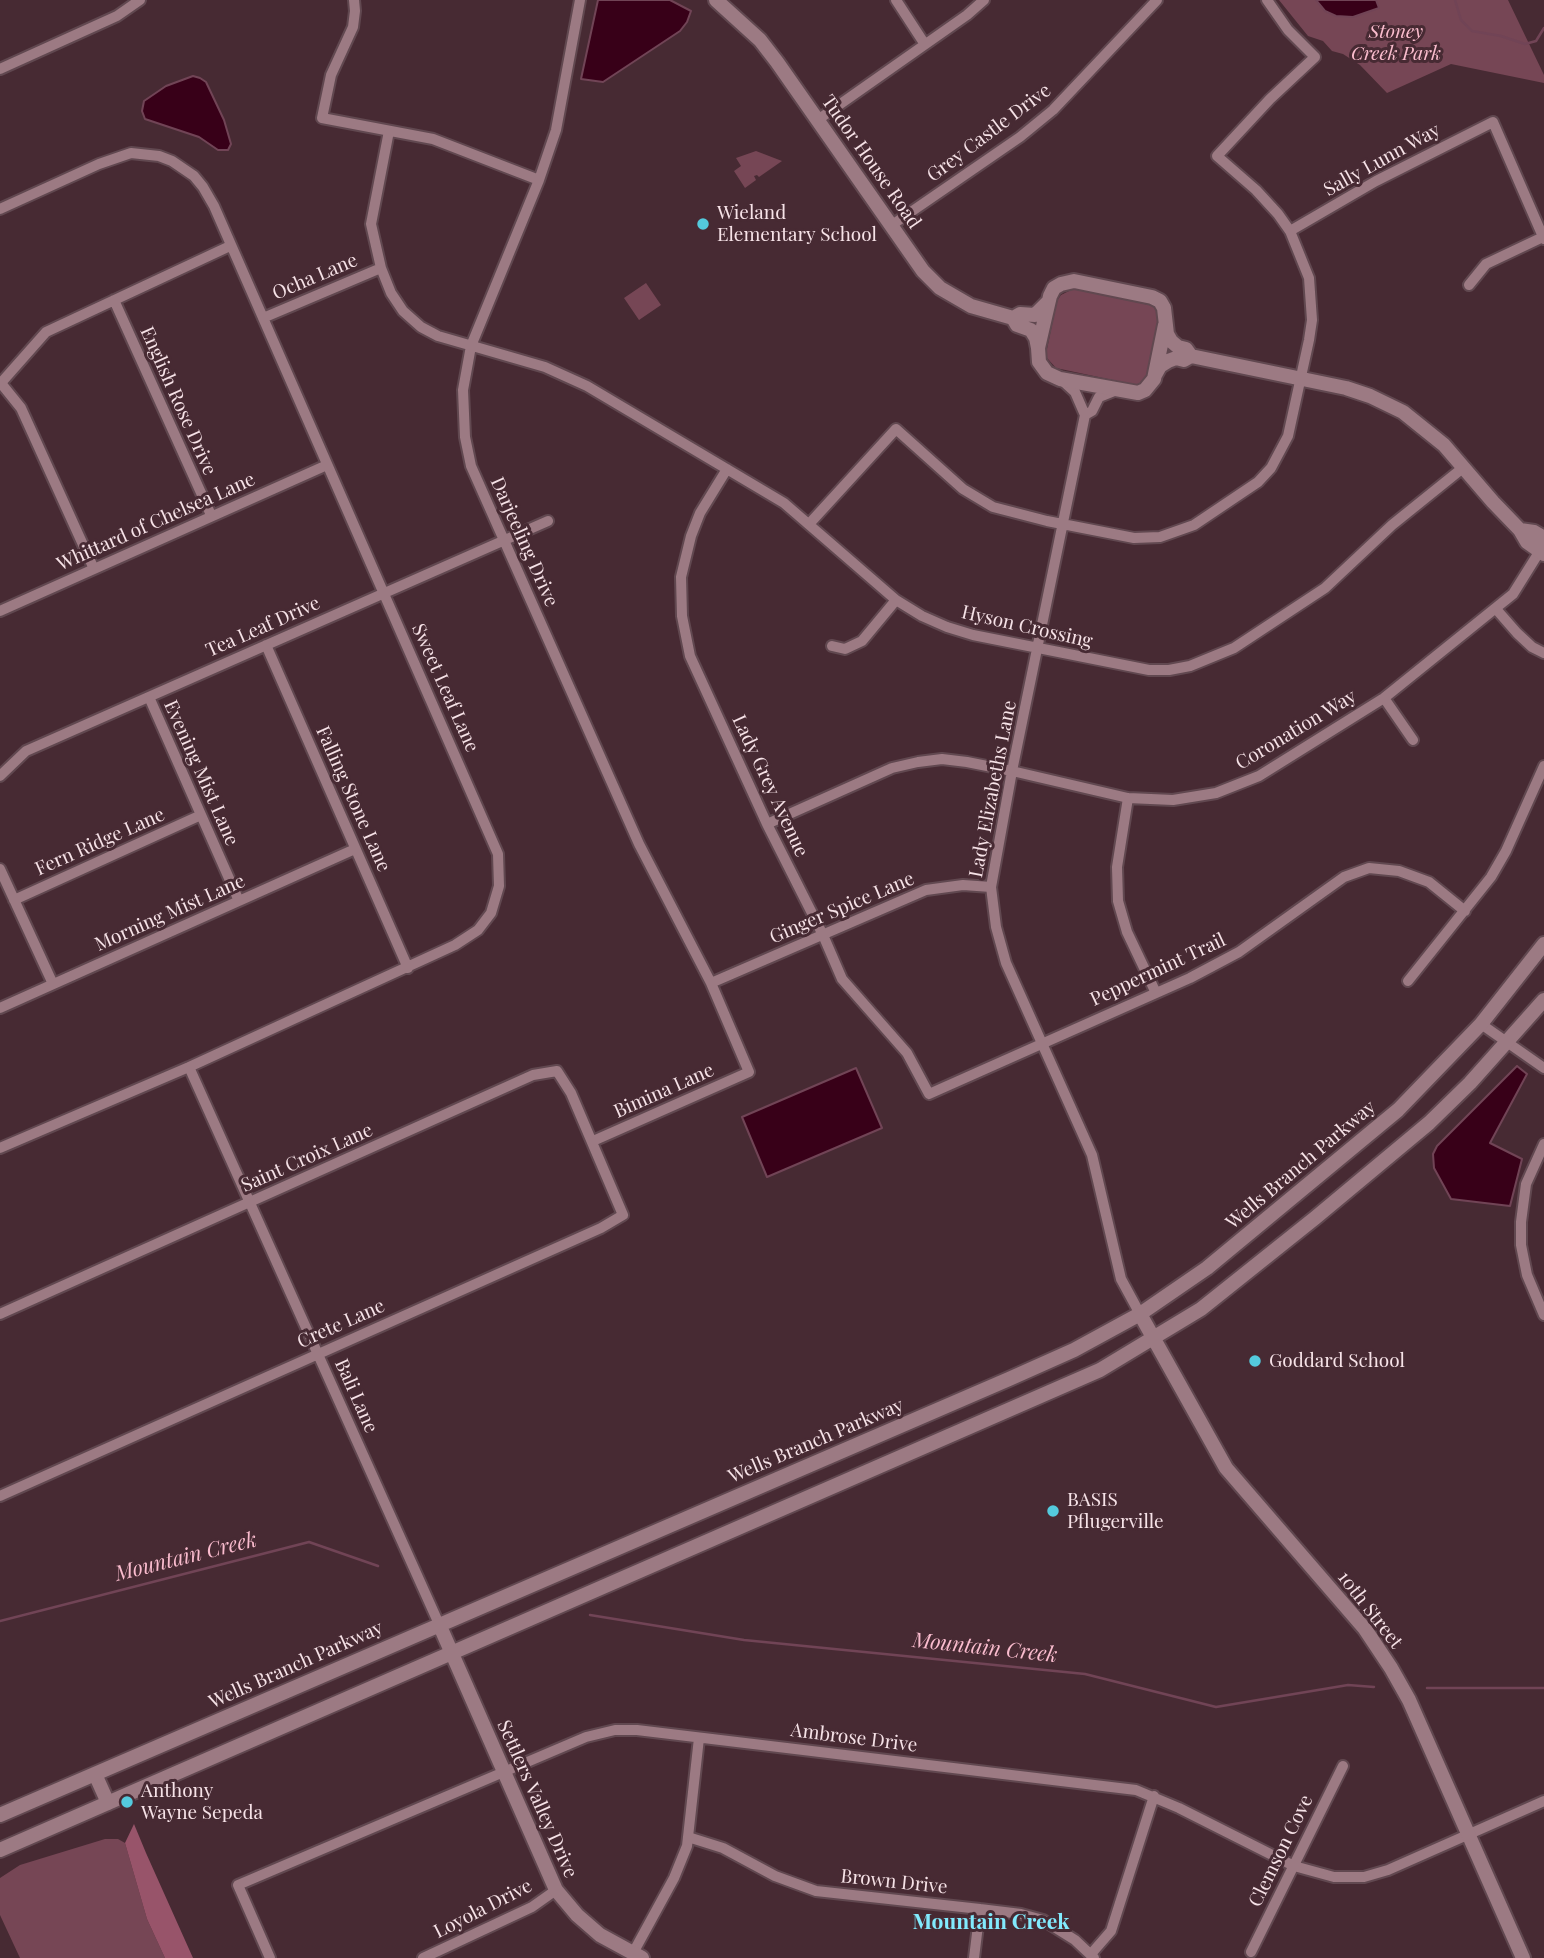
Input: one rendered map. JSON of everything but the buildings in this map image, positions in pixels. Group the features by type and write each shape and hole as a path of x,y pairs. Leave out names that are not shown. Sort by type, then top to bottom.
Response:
{"main road":[{"name":"Tudor House Road","path":"718,1 760,40 923,271 940,288 971,306 1013,318 1017,325 1031,331 1036,338 1042,369 1060,379"},
{"path":"1038,348 1054,288 1066,281 1152,297 1160,301 1166,316 1152,384 1138,393 1060,379"},
{"path":"1013,318 1020,314 1035,314 1049,300"},
{"path":"1165,325 1171,341 1186,349 1191,356"},
{"path":"1155,375 1160,366 1168,361 1176,358 1184,360 1191,356 1346,388 1370,396 1403,412 1444,445 1520,530 1527,542 1543,547"},
{"name":"Wells Branch Parkway","path":"0,1815 1009,1379 1074,1350 1140,1314 1207,1268 1398,1110 1481,1024 1544,944"},
{"path":"0,1850 1100,1370 1201,1309 1239,1281 1388,1157 1471,1083 1544,1000"},
{"name":"10th Street","path":"1140,1314 1226,1468 1365,1629 1386,1660 1409,1700 1523,1958"},
{"name":"Settlers Valley Drive","path":"439,1624 556,1890 577,1915 600,1935 638,1956"},
{"path":"95,1774 108,1803"}],"street":[{"path":"0,69 117,16 140,0"},
{"path":"362,0 354,6 353,27 327,86 322,118 452,145 539,180"},
{"name":"Darjeeling Drive","path":"580,0 556,130 539,180 471,346 463,390 465,437 471,466 639,844 711,984 748,1072"},
{"path":"896,0 924,43"},
{"path":"819,120 967,15 984,0"},
{"name":"Grey Castle Drive","path":"892,225 1020,137 1053,110 1157,0"},
{"path":"810,523 896,429 977,499 1007,512 1143,539 1176,533 1194,525 1258,482 1271,468 1288,436 1309,340 1309,278 1290,231 1268,202 1217,156 1270,99 1315,57 1288,30 1267,0"},
{"name":"Sally Lunn Way","path":"1290,231 1388,174 1493,122 1544,238"},
{"name":"Hyson Crossing","path":"389,131 371,224 381,268 391,293 403,311 421,327 438,336 545,367 587,386 784,503 896,600 922,616 973,635 1149,670 1190,666 1212,659 1234,648 1325,588 1392,525 1464,467"},
{"name":"Sweet Leaf Lane","path":"0,209 118,157 145,153 172,161 194,176 214,206 498,854 499,887 491,913 478,930 455,945 189,1067 0,1148"},
{"path":"1469,285 1486,264 1544,238"},
{"path":"94,569 22,408 1,383 46,332 230,246"},
{"name":"Ocha Lane","path":"263,318 381,268"},
{"name":"English Rose Drive","path":"114,300 211,515"},
{"path":"1060,379 1075,392 1085,415 1092,411 1099,397 1115,390"},
{"name":"Lady Elizabeths Lane","path":"1085,415 991,887 996,927 1006,963 1091,1155 1121,1279 1140,1314"},
{"name":"Whittard of Chelsea Lane","path":"0,611 327,465"},
{"name":"Lady Grey Avenue","path":"727,469 700,513 681,577 682,616 690,656 842,979 907,1053 929,1094"},
{"name":"Tea Leaf Drive","path":"0,776 26,751 548,521"},
{"name":"Coronation Way","path":"767,824 892,768 918,762 954,761 1012,771 1128,798 1172,800 1216,793 1259,776 1384,698 1513,594 1543,547"},
{"path":"832,646 845,649 862,642 896,600"},
{"path":"1496,609 1532,647 1544,653"},
{"name":"Falling Stone Lane","path":"266,645 408,968"},
{"name":"Evening Mist Lane","path":"149,697 239,901"},
{"path":"1384,698 1413,740"},
{"path":"1408,981 1491,877 1506,851 1544,766"},
{"path":"1128,798 1117,867 1118,901 1127,932 1156,993"},
{"name":"Fern Ridge Lane","path":"14,900 201,815"},
{"name":"Morning Mist Lane","path":"0,1008 355,849"},
{"path":"0,869 53,984"},
{"name":"Peppermint Trail","path":"929,1094 1156,993 1239,952 1344,877 1369,869 1399,871 1429,882 1465,911"},
{"name":"Ginger Spice Lane","path":"711,984 926,890 962,885 991,887"},
{"path":"1481,1024 1544,1068"},
{"name":"Bali Lane","path":"189,1067 439,1624"},
{"name":"Saint Croix Lane","path":"0,1314 533,1075 557,1071 571,1093 593,1141"},
{"name":"Bimina Lane","path":"593,1141 748,1072"},
{"name":"Crete Lane","path":"0,1496 601,1228 623,1215 593,1141"},
{"path":"1544,1144 1526,1184 1521,1245 1527,1275 1544,1315"},
{"name":"Ambrose Drive","path":"270,1958 238,1885 604,1732 637,1730 1114,1786 1154,1797 1294,1866 1334,1877 1364,1877 1388,1870 1544,1801"},
{"path":"638,1956 674,1878 688,1837 699,1738"},
{"name":"Clemson Cove","path":"1251,1952 1343,1766"},
{"path":"1093,1956 1111,1931 1154,1797"},
{"name":"Brown Drive","path":"688,1837 723,1848 775,1876 816,1891 1021,1914 1043,1920 1093,1956"},
{"name":"Loyola Drive","path":"423,1958 532,1907 556,1890"},
{"path":"974,1958 980,1909"}],"green space":[{"name":"Stoney Creek Park","path":"1279,0 1508,0 1544,75 1544,83 1451,64 1387,93 1360,65 1343,54 1332,51 1323,41 1308,36"},
{"path":"756,151 782,161 759,177 754,176 756,180 745,188 734,171 741,166 736,158"},
{"path":"646,283 661,305 639,320 624,298"},
{"path":"1073,289 1154,306 1159,323 1143,382 1136,385 1056,368 1047,358 1057,301 1061,295"},
{"path":"105,1839 118,1839 125,1843 147,1919 165,1958 20,1958 0,1915 0,1878 20,1865"}],"shaded area":[{"path":"598,0 670,0 691,11 680,31 603,82 581,79"},
{"path":"1316,0 1376,0 1379,8 1353,17 1336,16 1325,11"},
{"path":"193,76 206,82 224,120 231,144 228,150 218,150 199,137 145,119 142,111 144,101 166,86"},
{"path":"1517,1066 1527,1074 1490,1143 1522,1159 1510,1206 1451,1199 1434,1168 1433,1154 1437,1146"},
{"path":"856,1068 882,1128 767,1177 742,1117"},
{"path":"134,1824 193,1958 165,1958 147,1919 125,1843"}],"waterway":[{"path":"1455,0 1461,20 1472,31 1525,44 1536,41 1544,28"},
{"name":"Mountain Creek","path":"0,1621 309,1542 378,1566"},
{"name":"Mountain Creek","path":"590,1615 744,1640 1085,1674 1216,1707 1348,1685 1374,1687"},
{"name":"Mountain Creek","path":"1427,1688 1544,1688"}],"place":[{"name":"Wieland Elementary School","path":"703,224"},
{"name":"Goddard School","path":"1255,1361"},
{"name":"BASIS Pflugerville","path":"1053,1511"},
{"name":"Anthony Wayne Sepeda","path":"127,1802"}],"district":[{"name":"Mountain Creek","path":"991,1922"}]}
